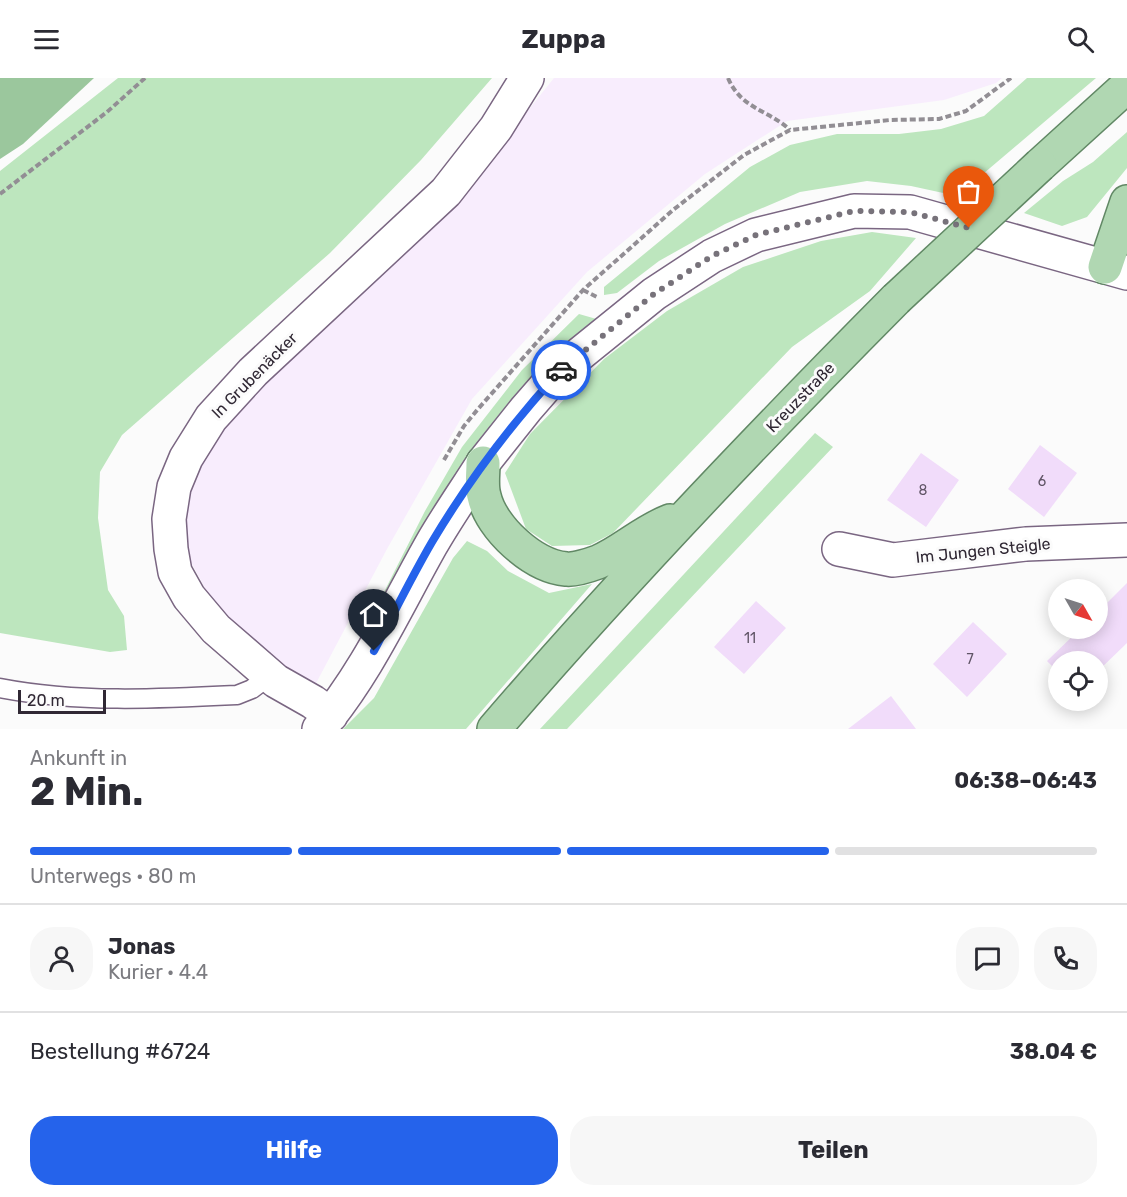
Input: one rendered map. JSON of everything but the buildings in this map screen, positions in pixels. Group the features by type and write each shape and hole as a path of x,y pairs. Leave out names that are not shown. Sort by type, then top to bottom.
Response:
{"main road":[{"name":"Kreuzstraße","path":"494,729 581,628 688,513 896,299 1127,86"},
{"path":"1116,270 1127,202"},
{"path":"483,463 484,496 496,522 522,551 567,569 597,562 651,528 688,513"}],"street":[{"name":"In Grubenäcker","path":"325,722 216,629 189,597 175,572 171,549 169,519 174,487 186,458 211,418 253,372 446,192 496,128 527,78"},
{"path":"325,722 374,651 432,542 483,463 526,409 560,370 612,327 654,294 712,256 756,235 854,211 910,212 1116,270"},
{"name":"Im Jungen Steigle","path":"839,549 893,560 1026,544 1127,540"}],"lane":[{"path":"0,688 38,696 135,700 237,695 252,689 269,676"}],"path":[{"path":"0,194 107,112 145,78"},
{"path":"728,78 733,89 746,102 790,130"},
{"path":"583,290 673,210 744,155 790,130 890,120 939,118 966,111 1011,78"}],"shaded area":[{"path":"554,78 1002,78 996,83 944,100 787,121 705,174 587,272 472,399 387,549 313,689 266,658 219,614 185,551 184,507 201,461 231,412 461,194"}],"green space":[{"path":"0,78 94,78 23,144 0,159"},
{"path":"118,78 492,78 421,160 330,253 122,435 100,472 98,518 108,590 124,616 127,650 110,652 0,633 0,171"},
{"path":"1027,78 1096,78 957,196 911,186 867,181 800,192 725,224 659,261 617,293 604,295 604,287 750,167 790,145 837,134 899,134 941,129 984,116"},
{"path":"1127,132 1127,168 1087,217 1062,226 1024,213 1063,181 1093,162"},
{"path":"872,232 916,238 870,291 792,347 613,533 590,545 552,546 526,529 505,473 530,434 604,359 667,311 743,267 821,241"},
{"path":"579,314 600,320 504,413 469,454 435,506 346,667 425,511 462,447 522,370"},
{"path":"815,433 833,447 567,729 540,729"},
{"path":"467,541 487,551 508,571 549,593 592,584 466,729 343,729 374,698 453,558"}],"way so far":[{"path":"561,370 654,294 712,256 756,235 854,211 910,212 969,228"}],"route":[{"path":"374,651 432,542 483,463 561,370"}]}
